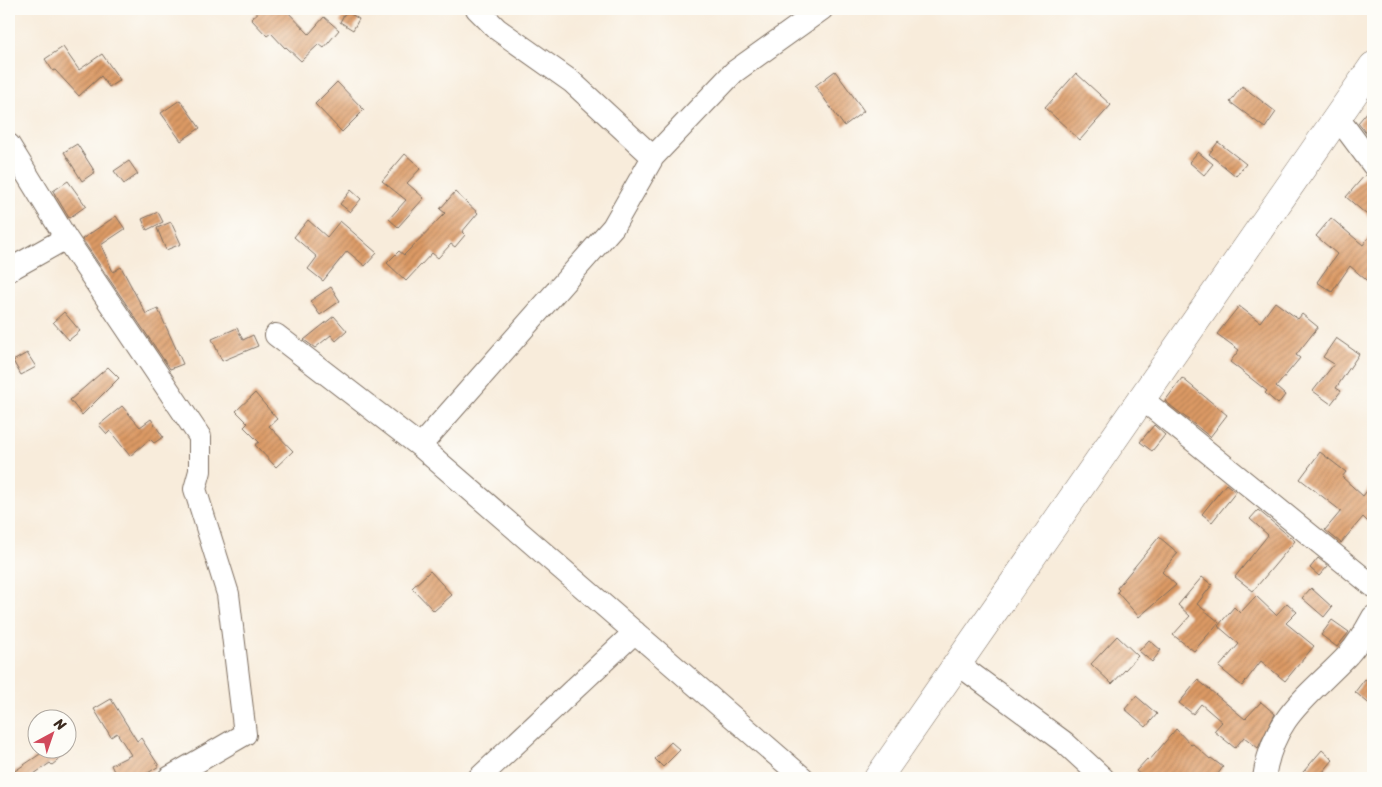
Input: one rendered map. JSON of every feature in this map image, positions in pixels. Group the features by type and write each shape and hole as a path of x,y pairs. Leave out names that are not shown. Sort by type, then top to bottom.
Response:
{"main road":[{"path":"878,778 1373,66"}],"street":[{"path":"476,9 497,29 572,82 653,157"},
{"path":"420,446 613,227 653,157 734,72 822,9"},
{"path":"1338,118 1373,165"},
{"path":"9,145 66,238 200,437 200,471 195,489 228,594 245,734 169,778"},
{"path":"9,270 66,238"},
{"path":"276,335 420,446 803,778"},
{"path":"1142,399 1373,586"},
{"path":"1264,778 1269,751 1287,715 1348,655 1373,617"},
{"path":"479,778 634,632"},
{"path":"958,664 1066,743 1103,778"}],"building":[{"path":"262,9 285,9 309,34 324,17 339,30 324,48 319,44 301,61 271,33 267,36 251,19"},
{"path":"346,11 359,19 353,30 340,22"},
{"path":"63,47 79,70 102,54 120,80 109,87 101,76 79,96 55,70 53,71 45,59"},
{"path":"835,71 864,111 844,126 815,86"},
{"path":"1076,73 1111,105 1080,140 1045,108"},
{"path":"337,82 364,110 342,132 315,104"},
{"path":"1242,86 1276,112 1265,128 1230,102"},
{"path":"180,100 200,128 181,141 161,113"},
{"path":"1373,105 1373,130 1368,136 1358,123"},
{"path":"1218,142 1246,164 1236,176 1209,154"},
{"path":"77,144 95,172 82,181 64,152"},
{"path":"1198,152 1213,164 1204,175 1189,162"},
{"path":"405,154 421,168 407,183 424,198 398,227 389,219 406,200 382,181"},
{"path":"129,161 138,174 124,184 114,171"},
{"path":"1365,175 1373,178 1373,220 1346,197"},
{"path":"68,181 86,206 69,218 53,191"},
{"path":"351,190 361,199 350,212 340,204"},
{"path":"455,192 478,213 462,232 465,235 455,247 451,244 438,258 432,253 406,281 387,263 399,251 404,255 445,213 440,209"},
{"path":"158,212 163,222 147,230 142,219"},
{"path":"116,216 125,229 101,245 113,272 121,267 146,314 158,309 183,364 170,369 82,239"},
{"path":"1331,218 1363,245 1373,232 1373,286 1350,266 1332,292 1317,282 1337,254 1316,236"},
{"path":"308,220 327,237 340,221 377,253 365,266 347,251 323,281 308,269 317,257 294,237"},
{"path":"171,222 181,244 166,250 157,228"},
{"path":"331,287 340,301 320,315 310,301"},
{"path":"1275,302 1298,319 1302,314 1318,327 1296,355 1300,358 1276,387 1285,395 1278,404 1265,393 1267,391 1230,362 1239,350 1217,334 1239,306 1260,322"},
{"path":"64,312 80,331 69,340 53,322"},
{"path":"334,316 347,331 336,341 331,335 315,348 304,340"},
{"path":"237,328 243,340 253,335 258,346 222,361 212,339"},
{"path":"1336,338 1359,354 1336,388 1341,391 1331,404 1313,391 1334,364 1323,357"},
{"path":"27,353 36,367 21,375 13,361"},
{"path":"108,367 119,378 82,415 70,400"},
{"path":"1182,378 1227,415 1210,437 1165,401"},
{"path":"255,393 277,419 269,426 293,451 276,467 255,445 259,442 244,427 248,423 236,411"},
{"path":"122,406 140,427 151,419 163,437 154,443 150,439 130,456 110,431 107,434 99,425"},
{"path":"1154,425 1165,435 1152,451 1140,442"},
{"path":"1320,452 1346,472 1342,477 1363,496 1373,483 1373,527 1363,517 1341,543 1325,530 1341,511 1300,479"},
{"path":"1226,484 1236,492 1212,522 1202,514"},
{"path":"1258,510 1295,541 1253,591 1235,577 1268,535 1250,519"},
{"path":"1159,537 1178,553 1162,572 1176,585 1139,617 1117,592 1119,590 1117,588"},
{"path":"1318,558 1328,566 1319,576 1310,568"},
{"path":"430,571 452,595 434,611 412,588"},
{"path":"1202,577 1212,585 1197,604 1219,622 1194,651 1173,635 1190,616 1178,605"},
{"path":"1311,588 1332,607 1324,617 1302,598"},
{"path":"1256,596 1276,615 1287,603 1297,612 1286,623 1314,646 1285,681 1261,661 1242,686 1219,667 1239,644 1218,626 1234,607 1240,613"},
{"path":"1332,620 1349,632 1337,647 1321,635"},
{"path":"1117,636 1138,656 1112,684 1091,664"},
{"path":"1149,640 1161,650 1152,662 1139,651"},
{"path":"1365,679 1373,686 1373,707 1355,692"},
{"path":"1198,680 1245,719 1261,702 1275,714 1258,748 1244,737 1235,748 1214,731 1222,722 1201,704 1193,714 1179,703"},
{"path":"1136,696 1157,714 1146,727 1125,709"},
{"path":"111,699 137,741 141,738 159,766 140,778 117,778 111,765 131,755 117,733 111,737 94,709"},
{"path":"1176,729 1191,745 1193,744 1210,759 1223,767 1215,778 1144,778 1136,771 1147,759 1149,761"},
{"path":"671,742 680,750 663,767 655,759"},
{"path":"1322,750 1333,760 1318,778 1298,778"},
{"path":"31,760 58,760 52,765 50,763 28,778 9,778 9,775"}]}
